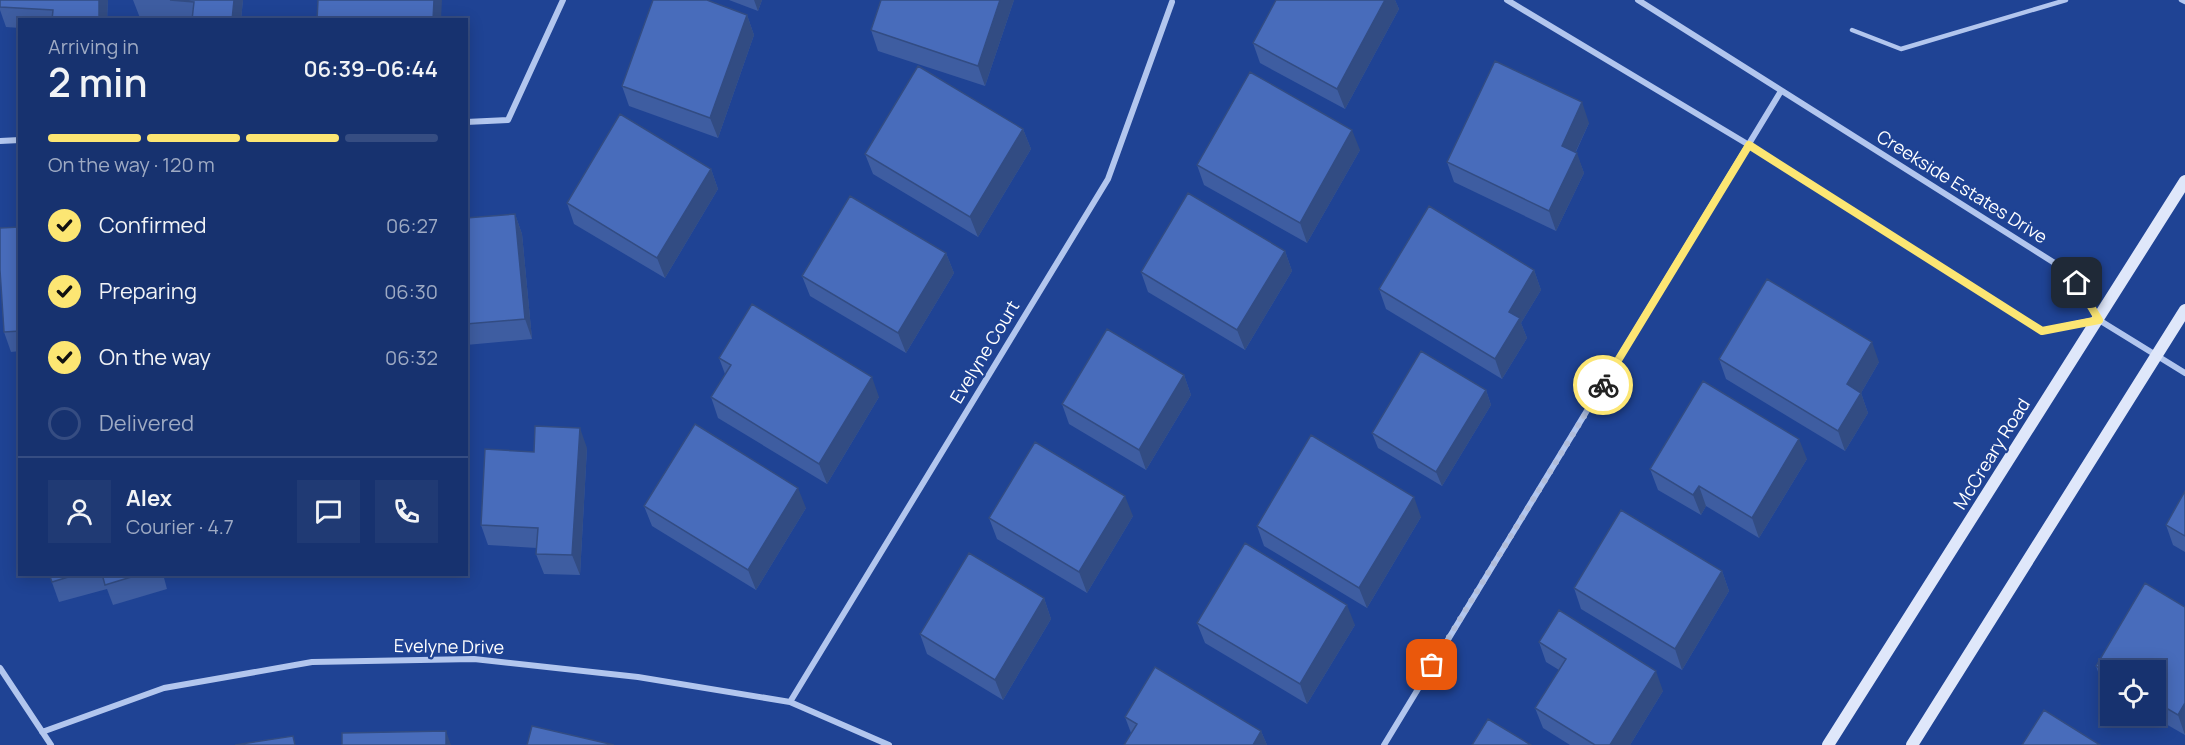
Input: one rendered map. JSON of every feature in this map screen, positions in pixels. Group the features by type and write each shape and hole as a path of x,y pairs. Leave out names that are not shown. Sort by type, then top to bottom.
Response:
{"main road":[{"name":"McCreary Road","path":"1828,745 2185,181"},
{"path":"1912,745 2185,310"}],"street":[{"path":"468,122 508,120 563,0"},
{"path":"1508,0 1749,145 2042,331 2099,320 2185,373"},
{"name":"Creekside Estates Drive","path":"1638,0 2072,274 2099,320"},
{"name":"Evelyne Court","path":"790,702 1108,179 1172,2"},
{"path":"1384,745 1781,91"},
{"path":"0,141 18,140"},
{"name":"Evelyne Drive","path":"42,732 164,688 312,662 474,659 638,677 790,702 889,745"},
{"path":"0,668 51,745"}],"lane":[{"path":"1852,30 1901,50 2066,0"}],"building":[{"path":"0,0 99,0 99,18 52,18 53,10 0,7"},
{"path":"170,0 234,0 232,18 192,18 194,2"},
{"path":"318,0 434,0 433,18 317,18"},
{"path":"653,0 707,0 747,15 710,118 622,86"},
{"path":"881,0 1000,0 978,66 871,30"},
{"path":"1276,0 1385,0 1337,89 1253,43"},
{"path":"1495,61 1582,102 1562,146 1577,153 1549,211 1447,162"},
{"path":"918,66 1023,129 970,217 865,154"},
{"path":"1250,72 1352,130 1300,223 1197,165"},
{"path":"620,114 711,169 657,258 567,203"},
{"path":"1188,193 1285,251 1237,330 1141,272"},
{"path":"850,196 946,253 898,333 802,276"},
{"path":"1429,206 1534,270 1509,312 1520,318 1495,359 1379,289"},
{"path":"515,214 525,319 468,324 468,218"},
{"path":"18,227 18,331 4,332 0,228"},
{"path":"1767,279 1872,342 1847,384 1861,393 1838,431 1719,359"},
{"path":"752,304 872,377 819,464 711,397 731,365 719,358"},
{"path":"1107,329 1184,375 1139,450 1062,404"},
{"path":"1421,351 1486,390 1436,472 1372,433"},
{"path":"1703,381 1799,439 1752,518 1699,486 1693,495 1650,469"},
{"path":"695,424 798,488 748,570 644,506"},
{"path":"535,426 580,428 572,555 536,554 538,528 481,525 485,449 534,452"},
{"path":"1311,435 1414,497 1359,588 1257,526"},
{"path":"1035,442 1125,496 1079,572 989,518"},
{"path":"2185,491 2185,536 2166,525"},
{"path":"1621,510 1722,571 1675,649 1574,588"},
{"path":"1245,543 1347,605 1300,684 1197,623"},
{"path":"969,553 1044,598 995,680 920,634"},
{"path":"50,576 72,576 52,582"},
{"path":"103,576 134,576 105,585"},
{"path":"2145,583 2185,607 2185,703 2178,715 2166,708 2166,660 2100,660 2100,669 2096,666"},
{"path":"1559,610 1656,671 1610,745 1595,745 1535,708 1566,659 1539,642"},
{"path":"1155,667 1261,731 1253,745 1124,745 1137,724 1125,717"},
{"path":"2044,710 2100,745 2022,745"},
{"path":"1488,719 1531,745 1472,745"},
{"path":"532,726 614,745 527,745"},
{"path":"446,731 446,745 342,745 342,733"},
{"path":"293,736 295,745 235,745"}],"way so far":[{"path":"1432,665 1603,385"}],"route":[{"path":"1603,385 1749,145 2042,331 2099,320 2077,283"}]}
